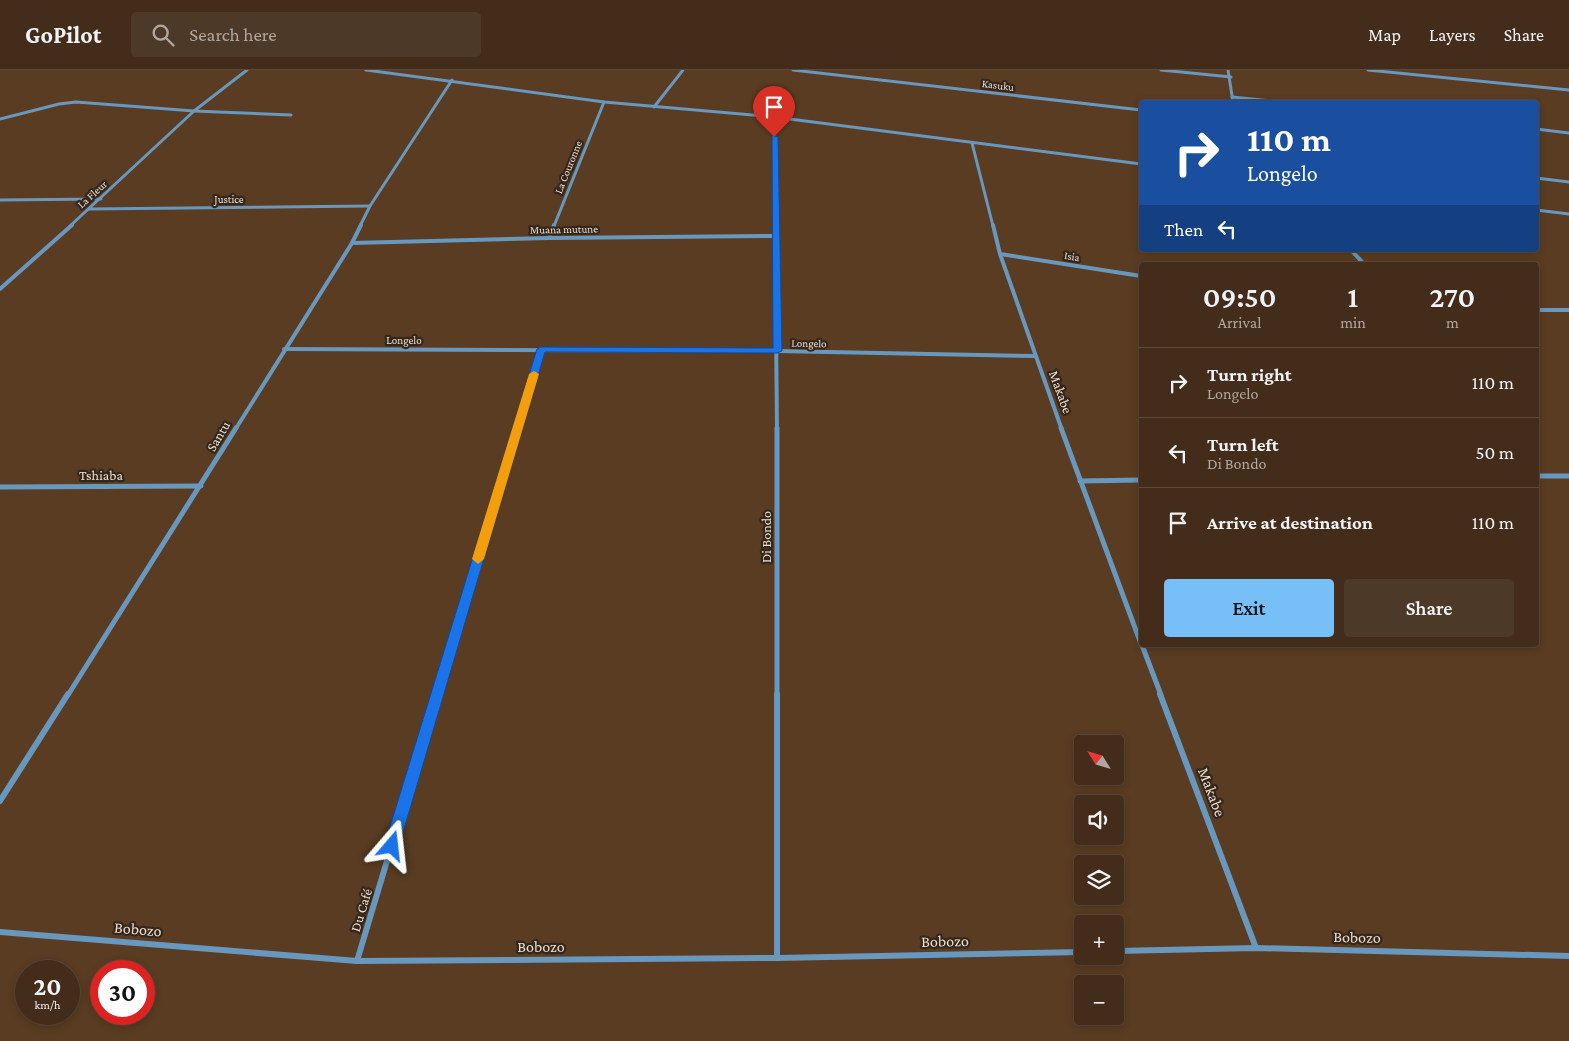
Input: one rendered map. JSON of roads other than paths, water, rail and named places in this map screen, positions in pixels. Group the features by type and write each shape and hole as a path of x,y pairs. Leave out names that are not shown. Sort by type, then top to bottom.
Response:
{"street":[{"name":"La Fleur","path":"0,290 101,199 194,111 247,70"},
{"path":"366,70 452,80 604,102 774,117 1139,164"},
{"path":"654,107 684,70"},
{"name":"Kasuku","path":"793,70 1139,110"},
{"path":"1161,70 1231,78"},
{"path":"1228,70 1231,78 1233,100"},
{"path":"1368,70 1569,90"},
{"name":"Santu","path":"0,801 201,486 284,349 352,243 370,206 452,80"},
{"path":"1232,97 1262,100"},
{"path":"0,119 68,102 194,111 290,115"},
{"name":"La Couronne","path":"549,238 604,102"},
{"name":"Di Bondo","path":"774,117 777,351 777,958"},
{"path":"1539,129 1569,132"},
{"name":"Makabe","path":"972,143 1000,254 1080,481 1139,639"},
{"path":"1539,178 1569,182"},
{"path":"0,200 101,199"},
{"name":"Justice","path":"89,209 370,206"},
{"path":"1539,210 1569,214"},
{"name":"Muana mutune","path":"352,243 549,238 775,236"},
{"path":"1353,252 1362,262"},
{"name":"Isia","path":"1000,254 1139,276"},
{"path":"1539,310 1569,310"},
{"name":"Longelo","path":"284,349 777,351 1035,356"},
{"name":"Du Café","path":"357,961 541,349"},
{"path":"1539,476 1569,476"},
{"path":"1080,481 1139,480"},
{"name":"Tshiaba","path":"0,487 201,486"},
{"name":"Makabe","path":"1142,647 1256,948"},
{"name":"Bobozo","path":"0,932 357,961 777,958 1074,952"},
{"name":"Bobozo","path":"1124,951 1256,948 1569,956"}]}
